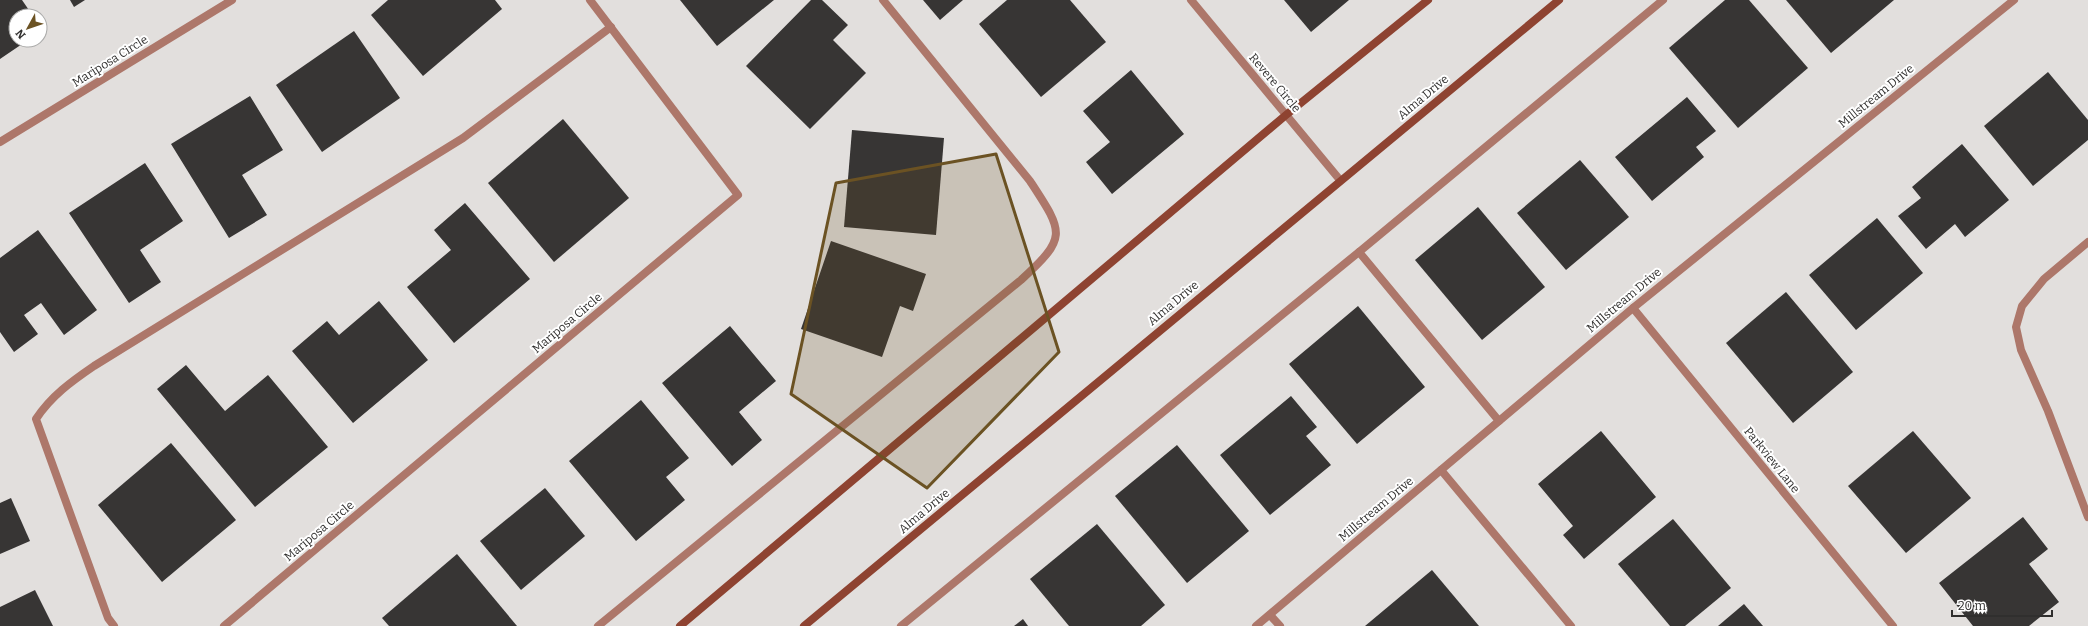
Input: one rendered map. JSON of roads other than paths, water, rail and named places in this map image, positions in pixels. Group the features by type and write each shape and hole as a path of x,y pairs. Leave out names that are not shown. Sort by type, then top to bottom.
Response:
{"main road":[{"path":"680,626 1286,115 1428,0"},
{"name":"Alma Drive","path":"804,626 1558,0"}],"street":[{"name":"Mariposa Circle","path":"0,142 232,0"},
{"name":"Mariposa Circle","path":"224,626 738,195 590,0"},
{"path":"598,626 1021,280 1047,257 1056,241 1056,226 1048,208 1030,181 883,0"},
{"name":"Revere Circle","path":"1191,0 1340,180"},
{"path":"901,626 1359,252 1663,0"},
{"name":"Millstream Drive","path":"1256,626 1633,308 2014,0"},
{"path":"114,626 108,618 36,419 51,400 72,381 94,366 463,138 611,27"},
{"path":"2088,242 2044,279 2022,306 2016,327 2021,350 2048,411 2088,517"},
{"path":"1359,252 1499,421"},
{"name":"Parkview Lane","path":"1633,308 1893,626"},
{"path":"1441,470 1570,626"},
{"path":"1270,614 1280,626"}]}
